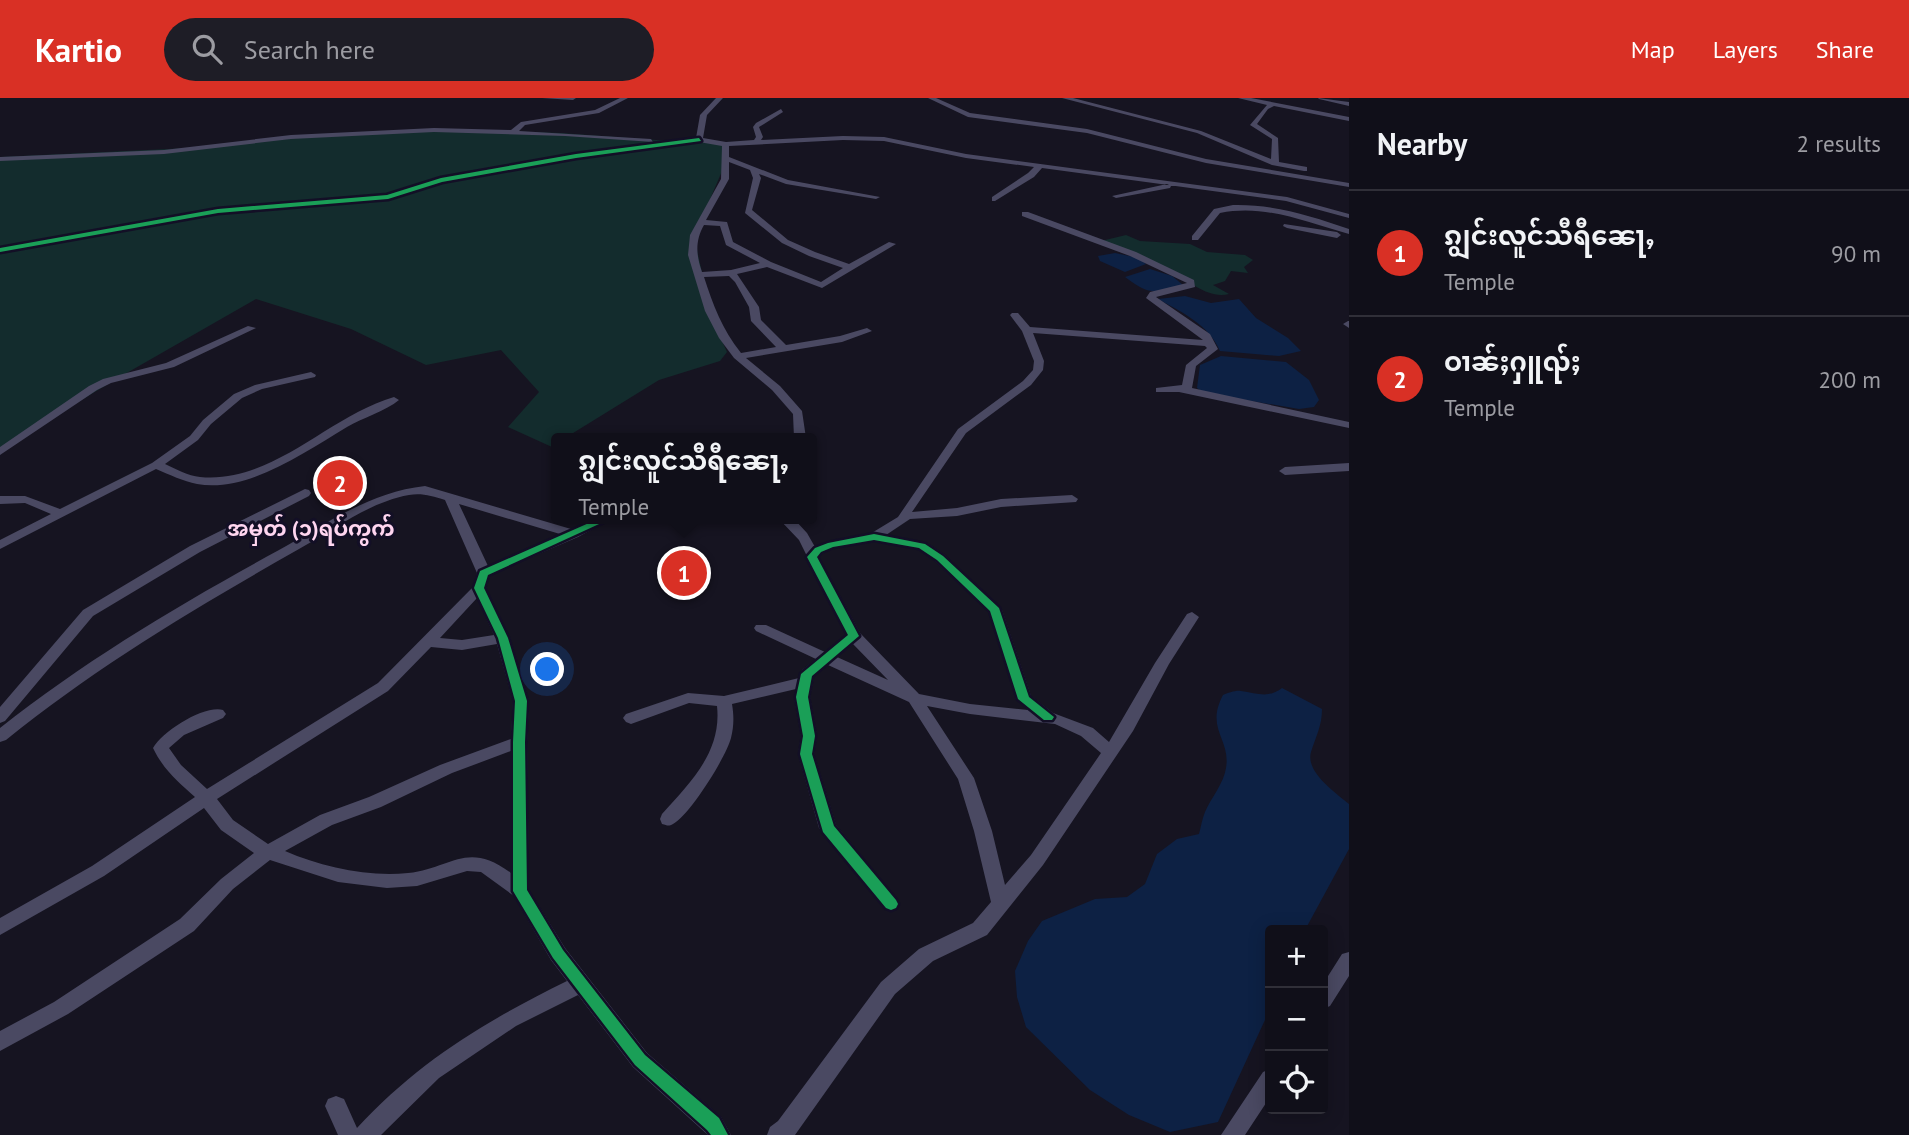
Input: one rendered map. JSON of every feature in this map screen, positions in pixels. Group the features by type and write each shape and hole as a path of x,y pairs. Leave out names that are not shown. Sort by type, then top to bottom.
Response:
{"street":[{"path":"545,98 573,98"},
{"path":"513,132 523,123 597,111 625,98"},
{"path":"699,140 703,114 710,103 720,98"},
{"path":"931,98 968,115 1087,131 1206,161 1349,185"},
{"path":"1065,98 1199,132 1275,163 1349,180"},
{"path":"1241,98 1349,118"},
{"path":"1321,98 1349,104"},
{"path":"1273,104 1266,108 1253,125 1275,138 1275,163"},
{"path":"756,142 760,137 756,127 758,124 781,111"},
{"path":"0,159 164,152 291,137 434,130 687,142"},
{"path":"0,250 218,211 388,197 441,180 576,156 699,140 726,144 884,139 966,156 1287,199 1349,218"},
{"path":"726,144 725,179 694,235 692,255 710,311 738,356 776,388 798,413 800,433"},
{"path":"725,158 786,182 876,197"},
{"path":"995,199 1040,165"},
{"path":"753,169 757,178 748,211 760,218 778,237 808,252 849,267"},
{"path":"1116,196 1186,184"},
{"path":"1195,238 1217,211 1236,208 1277,211 1349,234"},
{"path":"1025,214 1133,254 1191,282 1192,285 1174,291 1153,294 1151,299 1207,336 1213,349 1191,365 1187,388 1181,390"},
{"path":"701,222 724,224 729,243 768,264 818,285 825,284 849,267 892,244"},
{"path":"1287,226 1349,234"},
{"path":"700,275 731,273 768,264"},
{"path":"731,273 739,281 754,307 756,321 783,348"},
{"path":"874,537 905,516 961,431 1027,383 1038,370 1039,361 1027,330 1015,315"},
{"path":"0,452 93,388 170,365 251,328"},
{"path":"1027,330 1208,343"},
{"path":"738,356 842,339 867,331"},
{"path":"0,545 156,465 194,438 207,422 238,396 259,387 311,375"},
{"path":"1160,390 1181,390 1349,425"},
{"path":"156,465 200,481 235,478 260,471 343,422 370,408 394,400"},
{"path":"1285,471 1349,467"},
{"path":"0,736 26,714 137,636 365,508 406,491 425,491 573,534"},
{"path":"0,717 88,613 195,549 305,494"},
{"path":"0,500 21,497 31,499 60,514"},
{"path":"905,516 957,512 1001,503 1072,499"},
{"path":"451,500 503,638 522,701 519,741 520,891"},
{"path":"0,927 98,871 206,798 383,687 428,642 482,580 594,524"},
{"path":"792,524 806,539 854,636 914,698 966,778 983,831 1001,904"},
{"path":"813,557 831,545 874,537 922,546 980,594 995,610 1024,699 1048,717"},
{"path":"778,1135 786,1129 888,988 926,955 980,929 1037,860 1110,752 1192,617"},
{"path":"761,628 914,698 970,709 1048,717 1087,732 1110,752"},
{"path":"854,636 807,674 802,697 809,736 806,754 828,828 891,904"},
{"path":"428,642 462,645 503,638"},
{"path":"631,718 688,698 724,701 805,682"},
{"path":"668,819 721,750 729,720 724,701"},
{"path":"218,714 180,731 165,741 162,748 166,761 206,798 228,825 268,852 323,872 411,880 455,866 484,865 520,891 558,954 640,1060 713,1124 720,1135"},
{"path":"0,1042 61,1008 187,925 227,884 268,852 326,820 519,741"},
{"path":"1328,992 1349,960"},
{"path":"365,1135 432,1071 509,1020 580,984"},
{"path":"1232,1135 1265,1086"},
{"path":"335,1106 349,1135"}],"green space":[{"path":"468,130 670,141 698,139 729,143 728,157 694,237 713,321 727,352 720,361 659,380 573,433 551,433 551,447 508,427 539,392 501,350 426,365 351,329 256,299 0,449 0,157 210,147 344,133"},
{"path":"1126,235 1140,241 1190,244 1207,252 1245,255 1253,260 1244,267 1248,273 1231,271 1225,281 1213,285 1229,294 1214,294 1156,264 1097,242"}],"water":[{"path":"1115,253 1139,258 1146,264 1125,272 1100,261 1098,256"},
{"path":"1150,269 1172,276 1183,285 1152,291 1125,277"},
{"path":"1185,296 1211,303 1239,299 1256,318 1288,338 1301,351 1279,356 1220,351 1202,327 1158,299"},
{"path":"1221,356 1286,362 1309,380 1319,400 1314,407 1299,409 1204,393 1197,388 1200,365"},
{"path":"1282,688 1322,709 1310,760 1323,781 1349,804 1349,849 1308,925 1265,925 1265,1020 1218,1122 1170,1132 1129,1115 1090,1090 1026,1027 1017,997 1015,971 1028,941 1042,921 1095,899 1127,897 1145,884 1157,854 1177,839 1199,834 1205,812 1225,774 1227,758 1217,725 1218,707 1223,695 1239,691 1267,694"}],"cycle path":[{"path":"0,250 218,211 388,197 441,180 576,156 699,140"},
{"path":"594,524 484,573 479,588 503,638 521,701 520,891 558,954 640,1060 713,1124 720,1135"},
{"path":"891,904 828,828 806,754 809,736 802,697 807,674 854,636 812,557 818,550 831,545 874,537 922,546 940,558 995,610 1024,699 1048,717"}],"place":[{"name":"ဝၢၼ်ႈႁူၺ်ႈ","path":"340,483"},
{"name":"ၵျွင်းလူင်သီရီၼေႃႇ","path":"684,573"}],"district":[{"name":"အမှတ် (၁)ရပ်ကွက်","path":"311,528"}]}
